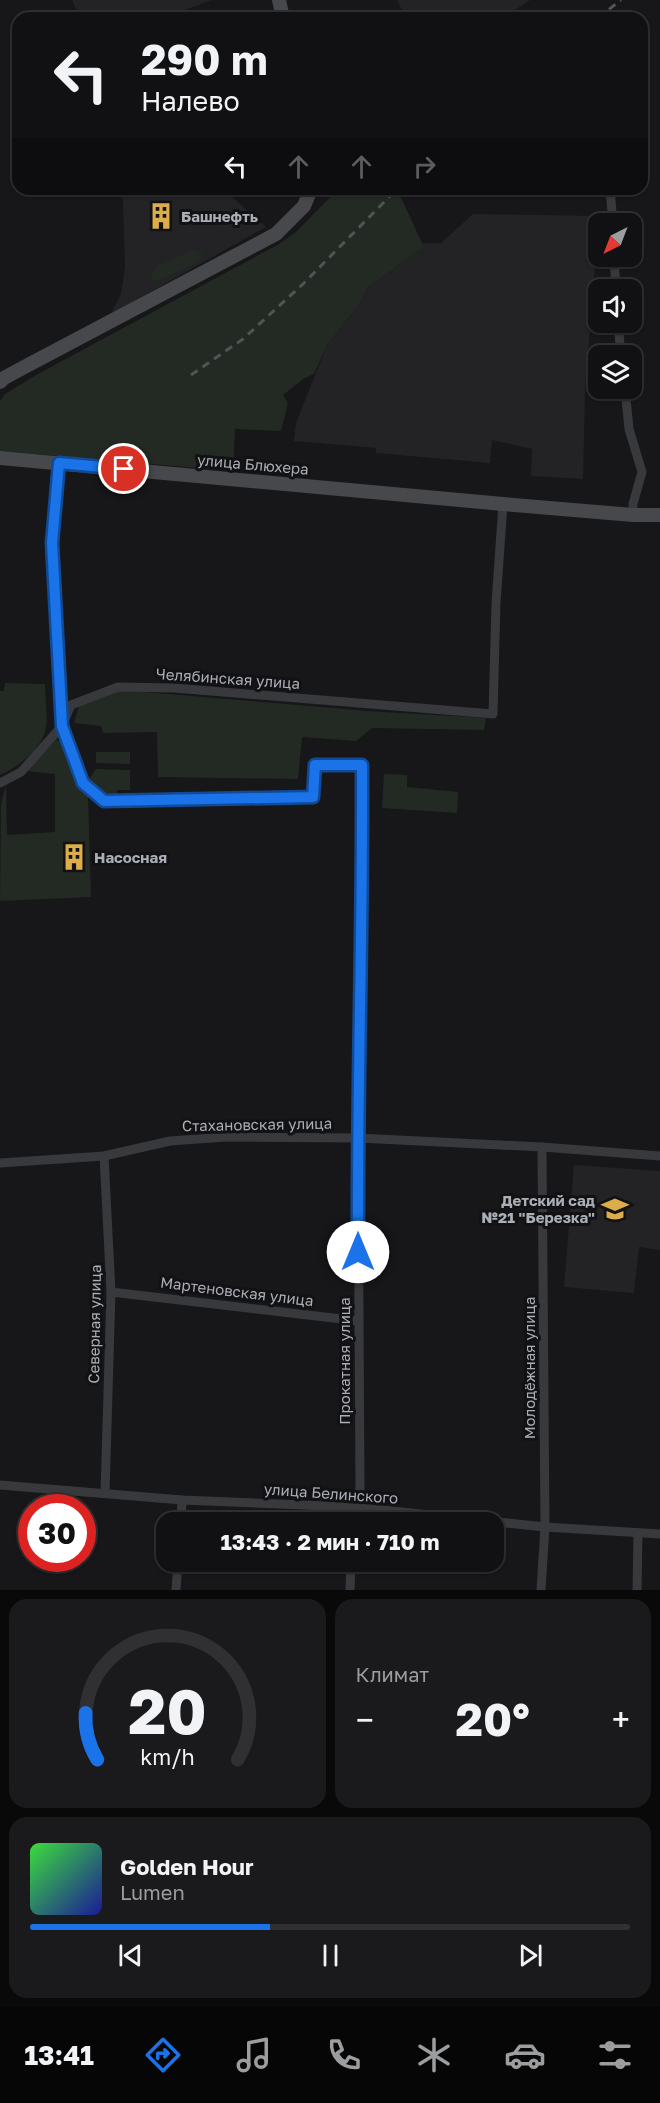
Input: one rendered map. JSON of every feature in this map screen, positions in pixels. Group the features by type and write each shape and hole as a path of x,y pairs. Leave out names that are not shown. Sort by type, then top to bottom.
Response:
{"main road":[{"path":"1,379 269,238 304,206 309,195"},
{"name":"улица Блюхера","path":"0,458 503,504 633,515 660,515"}],"street":[{"path":"611,195 612,213"},
{"path":"626,399 629,429 642,472 633,504 633,515"},
{"path":"59,463 52,543 62,726"},
{"name":"Челябинская улица","path":"0,783 21,772 62,726 71,705 118,687 174,688 493,714 496,603 503,504"},
{"name":"Прокатная улица","path":"62,726 83,783 104,801 313,797 315,765 362,765 358,1138 360,1488 353,1512"},
{"name":"Стахановская улица","path":"0,1163 104,1156 170,1141 226,1137 358,1138 542,1147 660,1156"},
{"name":"Молодёжная улица","path":"542,1147 544,1527 542,1590"},
{"name":"Северная улица","path":"104,1156 111,1292 105,1493"},
{"name":"Мартеновская улица","path":"111,1292 359,1321"},
{"name":"улица Белинского","path":"0,1485 182,1500 353,1508 544,1527 660,1534"},
{"path":"181,1512 182,1500"},
{"path":"637,1590 638,1533"},
{"path":"176,1590 177,1572"},
{"path":"350,1590 351,1572"}],"shaded area":[{"path":"72,0 212,0 179,12 77,12"},
{"path":"397,0 530,0 512,12 403,12"},
{"path":"122,195 230,195 266,227 111,314 121,294 125,267"},
{"path":"332,195 400,195 422,243 422,248 368,287 360,303 327,345 314,374 303,379 283,395 288,403 281,431 235,429 233,471 0,451 0,401 5,394 279,244 296,232"},
{"path":"473,214 588,216 588,267 595,267 594,279 588,279 590,333 585,392 583,479 531,476 532,449 492,440 490,463 376,453 376,448 294,441 296,423 327,345 360,303 368,287 422,248 422,243 441,243"},
{"path":"193,250 202,253 198,262 159,280 153,280 151,276 156,267"},
{"path":"5,683 45,684 47,723 44,736 34,750 21,762 0,775 0,691 4,691"},
{"path":"121,690 367,711 486,718 484,730 372,728 356,741 302,737 298,779 158,777 157,732 103,733 101,726 74,723 79,706"},
{"path":"56,740 62,741 78,783 88,795 91,897 0,901 1,804 6,785 7,835 55,832 55,774 26,771"},
{"path":"96,752 130,752 130,764 96,763"},
{"path":"96,769 130,770 130,790 117,790 117,797 105,793 89,779"},
{"path":"384,774 407,775 407,787 458,792 457,813 382,808"},
{"name":"Детский сад №21 \"Березка\"","path":"574,1165 660,1171 660,1250 639,1247 634,1293 564,1287"}],"railway":[{"path":"606,12 621,0"},
{"path":"191,375 243,339 303,284 391,195"}],"place":[{"name":"Башнефть","path":"161,216"},
{"name":"Насосная","path":"74,857"},
{"name":"Детский сад №21 \"Березка\"","path":"615,1209"}],"route":[{"path":"124,469 59,463 52,543 62,726 83,783 104,801 313,797 315,765 362,765 358,1252"}]}
